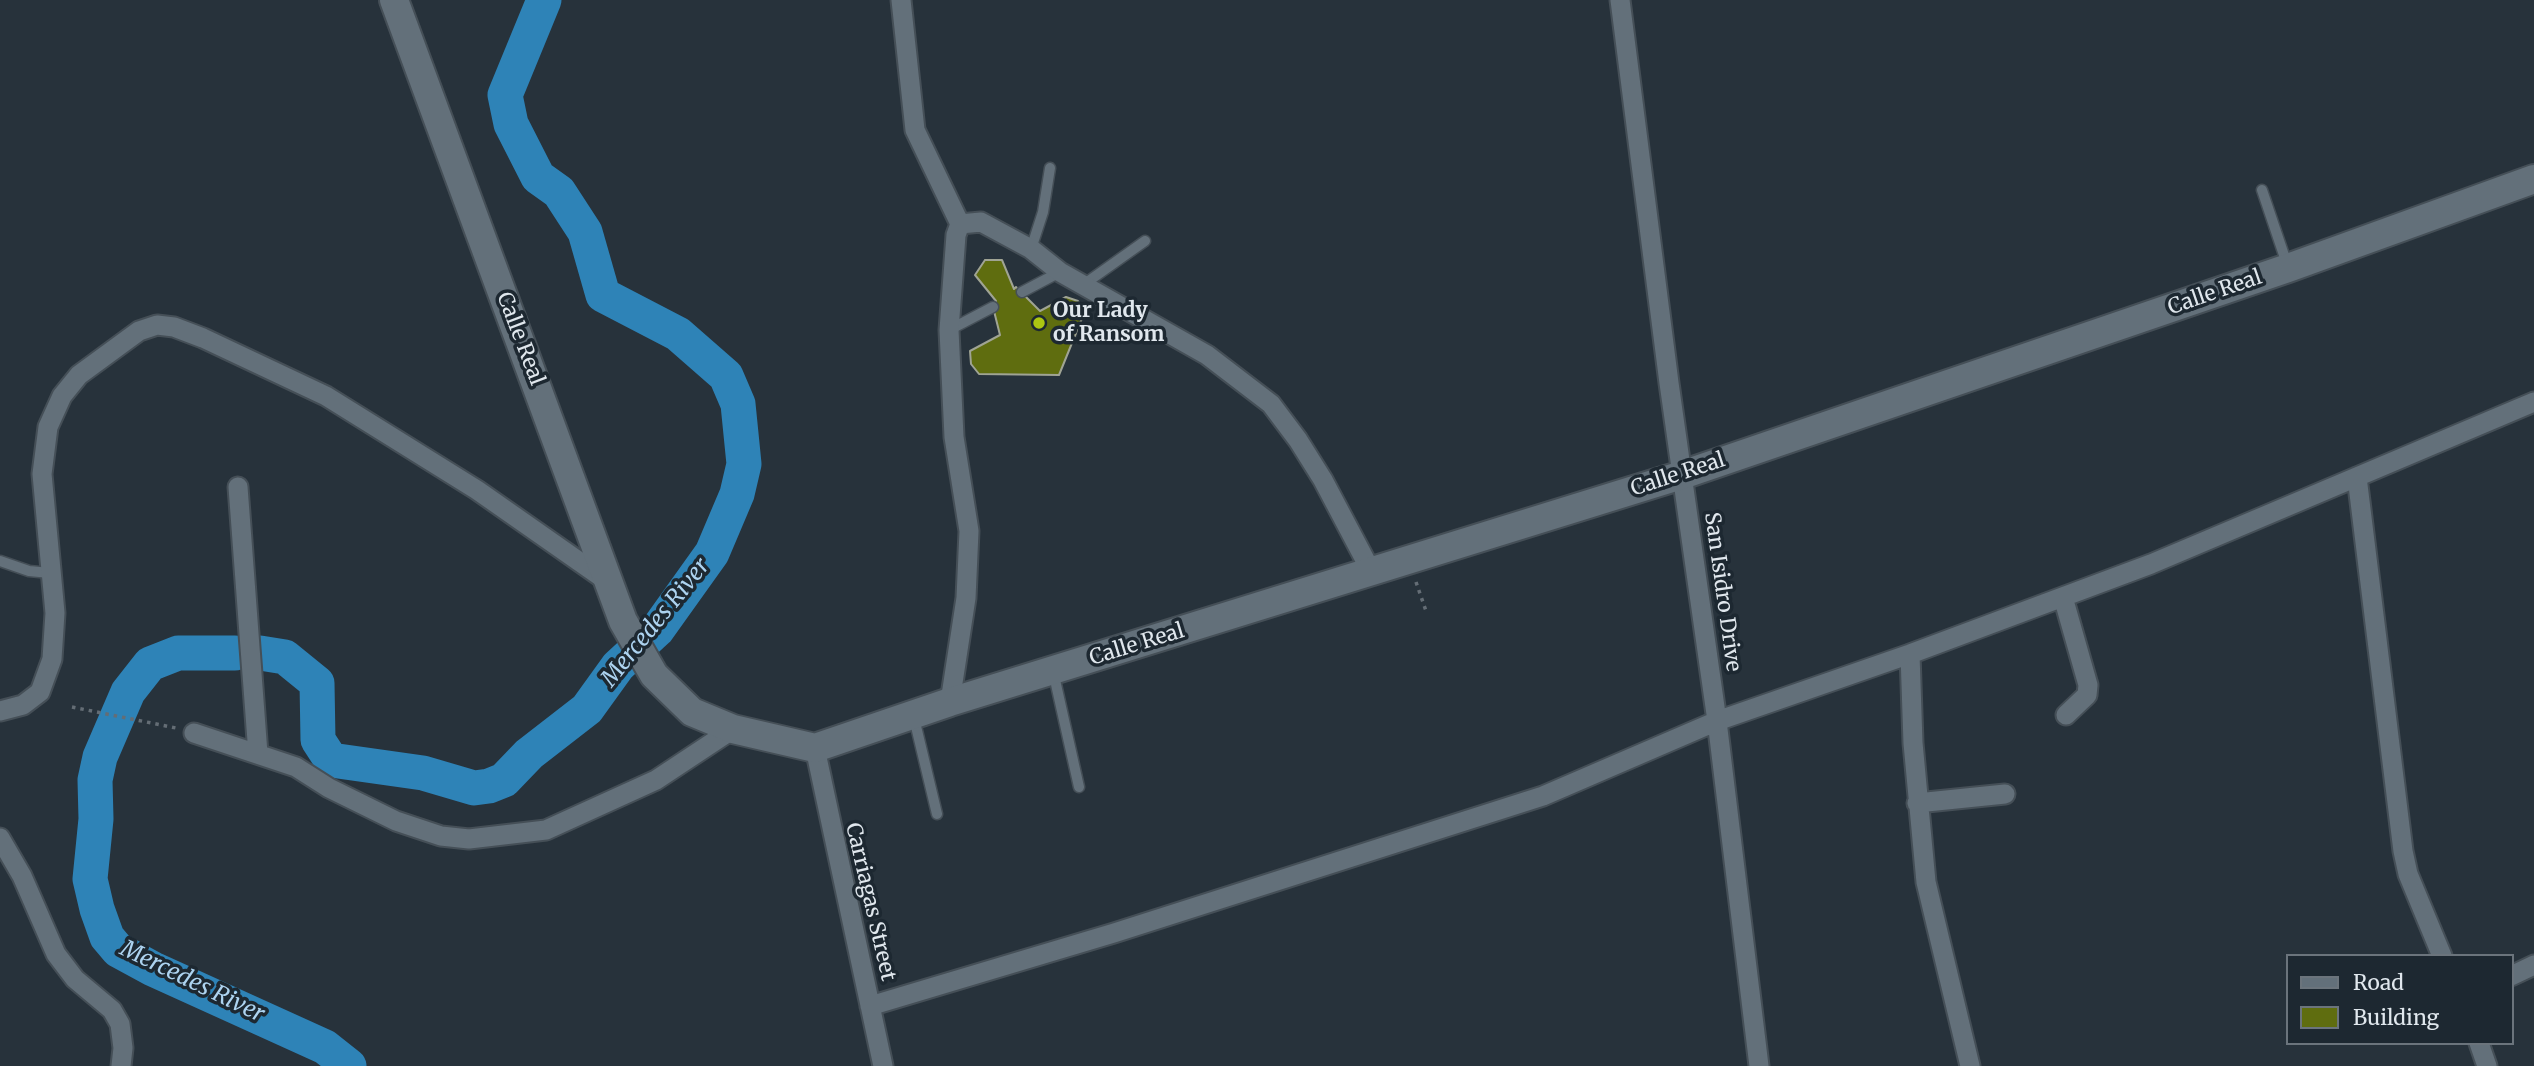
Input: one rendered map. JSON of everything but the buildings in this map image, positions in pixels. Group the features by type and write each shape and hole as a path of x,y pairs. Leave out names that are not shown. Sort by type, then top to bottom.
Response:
{"street":[{"name":"Calle Real","path":"394,0 555,430 623,621 654,674 692,712 733,729 815,748 950,702 1682,475 2288,268 2534,179"},
{"path":"901,0 915,130 960,224 956,235 949,330 954,437 969,531 966,598 950,702"},
{"name":"San Isidro Drive","path":"1620,0 1717,722 1759,1066"},
{"path":"960,224 981,222 1031,249 1060,272 1207,355 1270,404 1298,440 1323,480 1372,573"},
{"path":"0,711 23,705 40,692 49,672 55,613 42,474 48,427 62,396 79,374 139,331 157,325 174,327 203,338 326,396 477,490 607,581"},
{"path":"870,1006 1114,933 1543,796 1717,722 1910,654 2151,564 2534,402"},
{"path":"2357,477 2403,851 2408,874 2441,954"},
{"path":"238,487 258,754"},
{"path":"2063,597 2088,685 2087,695 2066,715"},
{"path":"1910,654 1917,803 1926,882 1970,1066"},
{"path":"194,733 296,767 328,788 396,821 441,836 469,839 546,830 656,780 733,729"},
{"name":"Carriagas Street","path":"815,748 883,1066"},
{"path":"1917,803 2005,794"},
{"path":"0,838 5,856 56,954 75,979 112,1010 120,1024 123,1048 121,1066"},
{"path":"2513,975 2534,965"},
{"path":"2480,1045 2487,1066"}],"lane":[{"path":"1031,249 1043,212 1050,169"},
{"path":"2262,190 2288,268"},
{"path":"1083,285 1145,242"},
{"path":"1021,292 1060,272"},
{"path":"949,330 993,307"},
{"path":"0,561 29,571 50,573"},
{"path":"1053,670 1079,787"},
{"path":"913,714 937,814"}],"path":[{"path":"1409,560 1426,611"},
{"path":"72,707 154,721 194,733"}],"waterway":[{"name":"Mercedes River","path":"260,653 285,657 317,683 318,740 331,760 423,773 474,788 489,786 504,780 529,754 587,709 618,666 657,630 712,553 737,494 744,464 738,404 726,376 678,334 603,295 585,232 559,192 538,177 511,124 505,95 544,0"},
{"name":"Mercedes River","path":"235,653 178,653 150,664 128,692 100,757 95,780 96,819 90,879 97,909 107,937 118,950 153,969 325,1047 349,1066"}],"place":[{"name":"Our Lady of Ransom","path":"1039,323"}]}
